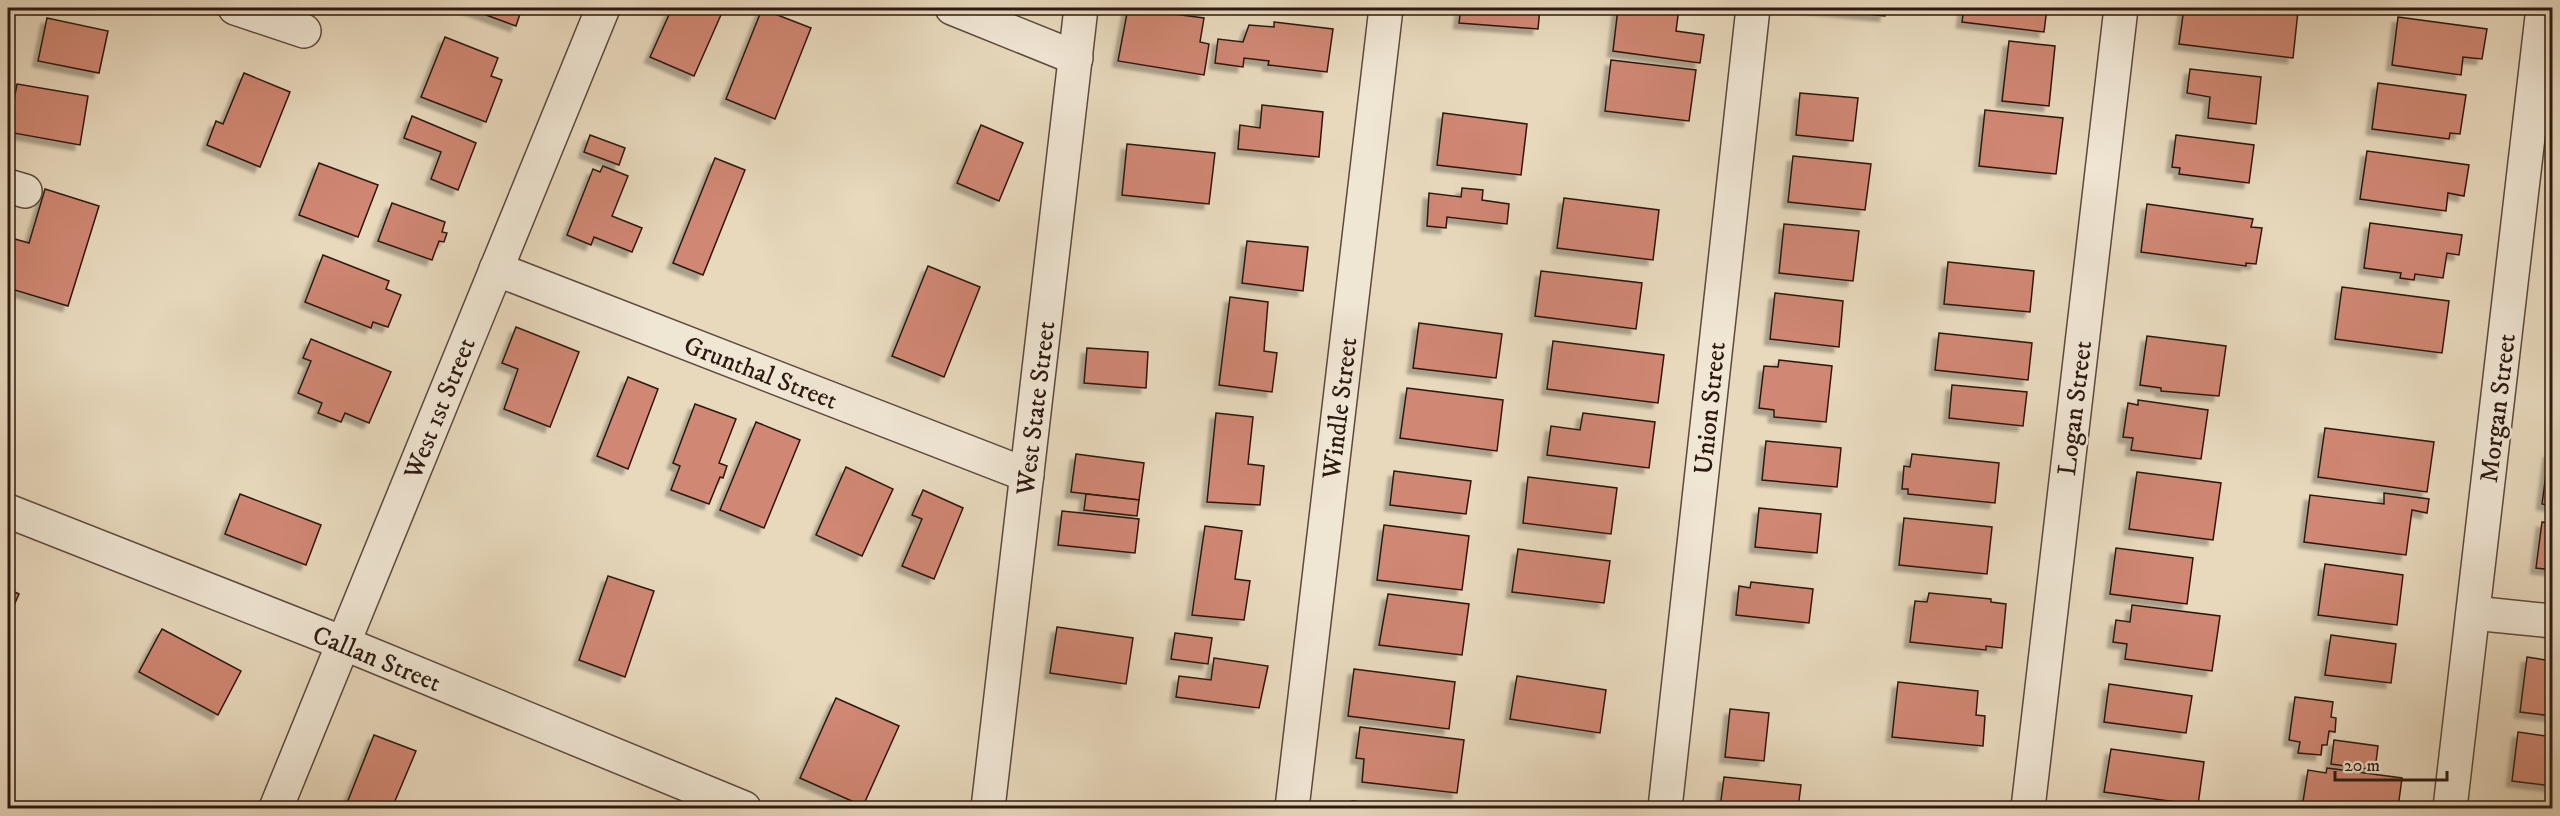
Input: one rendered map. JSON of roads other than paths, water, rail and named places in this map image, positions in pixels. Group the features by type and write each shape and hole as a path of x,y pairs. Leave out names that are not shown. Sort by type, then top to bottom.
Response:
{"street":[{"path":"235,8 304,31"},
{"name":"West 1st Street","path":"276,808 603,8"},
{"path":"952,8 1076,58"},
{"name":"West State Street","path":"988,808 1081,8"},
{"name":"Windle Street","path":"1292,808 1386,8"},
{"name":"Union Street","path":"1665,808 1753,8"},
{"name":"Logan Street","path":"2028,808 2121,8"},
{"name":"Morgan Street","path":"2450,808 2543,8"},
{"name":"Grunthal Street","path":"496,269 1027,475"},
{"name":"Callan Street","path":"8,511 343,643 744,808"},
{"path":"2473,613 2553,621"}]}
